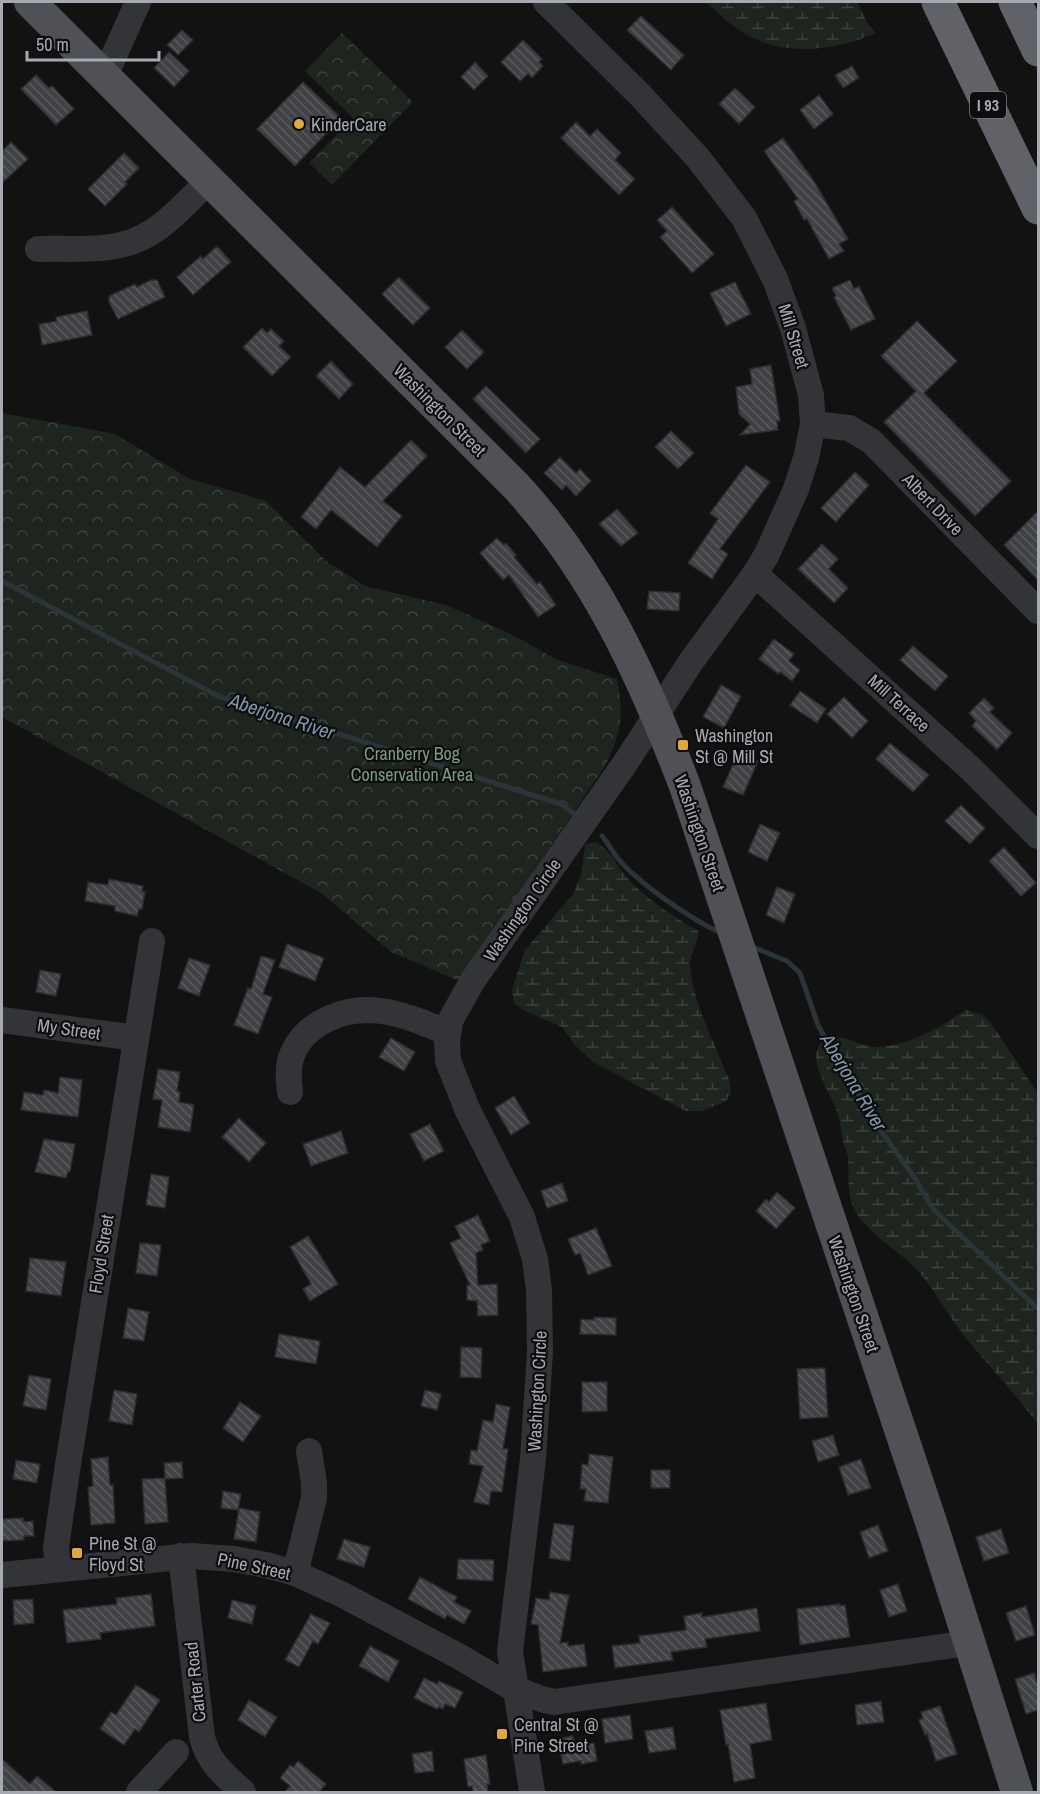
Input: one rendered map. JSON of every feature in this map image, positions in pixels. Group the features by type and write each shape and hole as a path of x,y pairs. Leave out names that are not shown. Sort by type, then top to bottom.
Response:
{"highway":[{"name":"I 93","path":"938,2 1038,208"},
{"path":"1015,2 1038,50"}],"main road":[{"name":"Washington Street","path":"30,2 470,438 539,511 572,555 597,594 626,647 657,712 685,786 932,1525 1017,1792"}],"street":[{"path":"105,76 138,2"},
{"name":"Mill Street","path":"546,2 640,95 705,166 744,218 775,279 793,328 811,394 813,424 806,458 796,489 772,543 755,574 657,712"},
{"path":"38,249 117,246 134,242 156,229 210,180"},
{"name":"Albert Drive","path":"813,424 849,428 871,441 1038,612"},
{"name":"Mill Terrace","path":"755,574 972,769 1038,836"},
{"name":"Washington Circle","path":"532,1792 510,1645 533,1460 540,1352 538,1275 532,1246 522,1217 468,1111 451,1070 447,1052 448,1033 455,1010 473,980 624,765 657,712"},
{"name":"Floyd Street","path":"58,1568 56,1547 67,1471 152,941"},
{"path":"290,1092 289,1070 294,1050 316,1025 331,1017 355,1011 379,1011 422,1022 448,1033"},
{"name":"My Street","path":"2,1020 136,1038"},
{"path":"295,1573 314,1498 309,1451"},
{"name":"Pine Street","path":"2,1575 181,1556 234,1559 295,1573 380,1614 515,1689"},
{"name":"Carter Road","path":"181,1556 202,1737 214,1764 243,1792"},
{"path":"515,1689 547,1701 561,1702 969,1643"},
{"path":"139,1792 176,1752"}],"green space":[{"path":"705,2 857,2 868,24 876,33 829,47 796,49 780,47 764,43 743,33"},
{"path":"342,33 413,102 332,185 309,163 353,118 305,71"},
{"name":"Cranberry Bog Conservation Area","path":"2,413 115,434 190,479 266,501 326,561 365,586 446,605 517,637 555,659 617,679 620,724 605,766 459,981 391,952 321,893 2,717"},
{"path":"596,842 607,851 640,891 698,931 690,961 692,981 700,1011 729,1080 731,1092 726,1101 702,1111 686,1111 593,1062 575,1045 562,1027 523,1010 514,1003 512,990 525,950 574,893 582,872 585,844"},
{"path":"966,1010 981,1014 991,1023 1038,1094 1038,1424 965,1337 919,1272 857,1215 850,1195 848,1157 839,1117 817,1066 817,1049 828,1038 841,1038 869,1046 884,1047 927,1033"}],"building":[{"path":"641,16 684,55 671,70 627,30"},
{"path":"182,30 193,40 178,55 167,45"},
{"path":"523,40 542,59 539,62 543,66 532,78 528,74 520,81 501,62"},
{"path":"169,52 189,71 174,87 154,68"},
{"path":"475,62 488,76 474,90 461,77"},
{"path":"852,66 859,78 843,88 835,75"},
{"path":"36,75 49,88 52,86 74,109 56,125 21,89"},
{"name":"KinderCare","path":"303,82 341,118 295,166 257,129"},
{"path":"735,88 755,107 739,124 719,104"},
{"path":"819,95 833,114 814,129 800,110"},
{"path":"576,122 590,136 597,129 621,153 615,160 635,179 619,195 561,138"},
{"path":"783,138 815,183 848,239 839,244 844,251 829,259 807,219 804,220 794,201 798,199 764,151"},
{"path":"11,142 28,159 2,183 2,151"},
{"path":"124,153 139,168 105,206 88,189"},
{"path":"672,207 714,254 692,273 660,237 667,231 657,220"},
{"path":"217,246 231,262 193,295 177,277 201,256 203,259"},
{"path":"399,277 430,308 413,325 382,294"},
{"path":"151,280 157,280 165,297 118,319 109,302 109,296 135,284 137,287"},
{"path":"850,280 854,289 859,286 875,319 851,330 834,297 836,296 832,288"},
{"path":"735,282 751,314 726,326 710,293"},
{"path":"87,311 92,335 42,345 39,324 57,321 56,317"},
{"path":"917,321 957,361 924,393 1011,481 975,516 884,422 916,391 881,356"},
{"path":"262,328 267,333 271,329 284,341 279,346 291,357 272,376 243,347"},
{"path":"462,330 484,352 467,369 445,347"},
{"path":"331,361 353,384 339,399 316,376"},
{"path":"771,365 780,421 777,421 778,430 740,435 750,424 739,414 736,387 752,384 750,369"},
{"path":"486,386 540,439 526,453 473,399"},
{"path":"671,431 694,453 678,469 655,447"},
{"path":"411,440 427,456 383,501 402,516 377,547 331,510 316,529 301,517 340,467 365,487"},
{"path":"560,457 576,473 580,469 591,481 576,496 566,485 562,490 544,473"},
{"path":"746,465 770,482 720,549 728,554 712,579 688,563 718,519 710,513"},
{"path":"855,472 869,485 836,522 821,508"},
{"path":"617,509 638,533 621,546 599,524"},
{"path":"1038,511 1038,580 1004,545"},
{"path":"497,538 504,545 506,543 516,555 514,557 537,584 540,582 556,605 538,617 509,575 503,580 480,553"},
{"path":"822,544 838,559 829,569 848,588 834,603 798,569"},
{"path":"649,591 680,593 679,611 647,609"},
{"path":"774,639 794,654 789,661 800,670 792,681 780,672 778,674 759,659"},
{"path":"913,646 948,676 935,691 900,660"},
{"path":"721,685 741,696 724,728 703,717"},
{"path":"800,691 826,709 817,723 790,705"},
{"path":"844,697 868,721 852,738 827,714"},
{"path":"984,698 994,708 990,712 1012,733 997,750 972,726 976,721 969,713"},
{"path":"890,743 929,775 913,792 876,759"},
{"path":"738,753 758,761 743,795 723,787"},
{"path":"961,805 985,828 970,844 945,821"},
{"path":"760,824 780,833 767,861 748,852"},
{"path":"1004,847 1036,883 1021,896 989,861"},
{"path":"109,879 143,886 142,891 145,892 142,909 139,909 137,916 115,911 115,906 85,901 88,882 108,885"},
{"path":"777,887 795,894 784,923 766,915"},
{"path":"287,944 324,958 315,981 279,967"},
{"path":"261,956 275,960 263,994 272,997 258,1034 234,1025 248,988 251,989"},
{"path":"189,958 210,965 199,996 178,988"},
{"path":"40,970 61,974 56,996 36,992"},
{"path":"391,1038 415,1052 404,1071 379,1057"},
{"path":"158,1069 180,1072 177,1091 180,1092 179,1102 194,1105 190,1132 158,1127 162,1100 153,1099"},
{"path":"60,1077 82,1080 78,1117 21,1110 24,1092 43,1095 44,1090 58,1093"},
{"path":"514,1096 530,1123 511,1135 495,1108"},
{"path":"239,1118 266,1143 249,1162 222,1137"},
{"path":"430,1124 444,1151 424,1161 410,1134"},
{"path":"341,1131 348,1153 311,1166 303,1144"},
{"path":"44,1139 75,1144 70,1172 66,1178 35,1172"},
{"path":"151,1174 169,1177 165,1208 146,1205"},
{"path":"562,1183 568,1201 547,1208 541,1191"},
{"path":"777,1192 795,1208 776,1229 756,1211 766,1199 769,1202"},
{"path":"478,1215 490,1241 481,1245 483,1250 476,1253 478,1285 497,1284 498,1315 478,1316 477,1301 467,1300 467,1285 470,1285 450,1243 461,1238 455,1226"},
{"path":"596,1228 612,1266 588,1275 580,1253 575,1255 568,1239"},
{"path":"308,1236 338,1284 310,1301 303,1289 311,1284 290,1247"},
{"path":"140,1243 161,1245 157,1276 136,1273"},
{"path":"30,1258 66,1262 61,1296 26,1291"},
{"path":"128,1308 149,1312 144,1341 123,1338"},
{"path":"594,1317 616,1318 616,1335 580,1334 581,1319 594,1320"},
{"path":"279,1334 320,1341 316,1364 275,1357"},
{"path":"461,1347 482,1348 481,1378 460,1377"},
{"path":"825,1368 828,1417 800,1419 797,1369"},
{"path":"29,1375 51,1379 46,1410 23,1406"},
{"path":"582,1382 607,1382 607,1411 582,1412"},
{"path":"114,1390 137,1394 132,1425 109,1421"},
{"path":"425,1390 441,1394 437,1410 421,1406"},
{"path":"240,1402 261,1416 243,1442 223,1428"},
{"path":"496,1404 510,1407 503,1449 508,1449 502,1492 491,1491 489,1505 474,1502 483,1466 469,1464 471,1450 477,1451 483,1420 493,1422"},
{"path":"833,1435 839,1455 818,1462 812,1441"},
{"path":"589,1454 613,1457 608,1503 584,1501 586,1489 580,1489 582,1464 588,1465"},
{"path":"108,1457 110,1485 113,1485 115,1523 91,1525 88,1487 93,1486 91,1459"},
{"path":"861,1459 871,1488 848,1495 839,1467"},
{"path":"16,1460 40,1464 37,1483 13,1479"},
{"path":"182,1462 183,1478 165,1479 168,1522 145,1524 142,1479 165,1478 164,1463"},
{"path":"651,1470 670,1470 670,1488 651,1488"},
{"path":"223,1491 241,1494 238,1510 221,1508"},
{"path":"239,1508 260,1512 256,1542 234,1539"},
{"path":"23,1518 23,1522 33,1521 34,1536 24,1536 24,1540 2,1541 2,1519"},
{"path":"554,1523 574,1526 570,1561 549,1558"},
{"path":"878,1525 888,1551 869,1558 860,1532"},
{"path":"1001,1529 1009,1553 984,1561 976,1537"},
{"path":"344,1539 370,1547 364,1567 337,1559"},
{"path":"458,1559 494,1560 493,1581 457,1579"},
{"path":"420,1577 457,1597 454,1602 471,1611 464,1624 447,1615 445,1619 408,1599"},
{"path":"898,1584 907,1611 889,1617 880,1590"},
{"path":"550,1592 569,1595 560,1643 568,1642 568,1646 584,1644 587,1666 543,1672 538,1625 531,1624 536,1598 549,1600"},
{"path":"151,1594 155,1626 100,1633 101,1639 67,1643 63,1610 117,1604 116,1598"},
{"path":"33,1599 34,1623 14,1625 13,1600"},
{"path":"232,1600 256,1606 252,1624 228,1618"},
{"path":"840,1604 840,1606 845,1605 850,1637 800,1645 797,1609"},
{"path":"1026,1606 1035,1635 1016,1641 1006,1613"},
{"path":"757,1608 760,1631 705,1639 707,1647 671,1652 673,1660 615,1668 612,1646 640,1643 639,1636 686,1630 684,1616 702,1613 702,1617"},
{"path":"311,1614 330,1623 318,1644 313,1641 299,1667 285,1660"},
{"path":"370,1646 399,1661 388,1682 359,1666"},
{"path":"1034,1673 1038,1686 1038,1710 1026,1714 1015,1679"},
{"path":"424,1678 437,1684 439,1681 463,1692 455,1708 445,1704 443,1709 439,1707 437,1709 414,1698"},
{"path":"136,1685 160,1700 139,1732 135,1729 124,1745 100,1729 111,1712 116,1715"},
{"path":"249,1700 277,1717 265,1737 238,1720"},
{"path":"881,1701 884,1722 857,1725 855,1705"},
{"path":"766,1703 772,1740 750,1744 755,1778 734,1782 720,1710"},
{"path":"940,1706 957,1754 936,1761 927,1734 925,1735 919,1720 923,1718 921,1712"},
{"path":"630,1715 633,1739 605,1743 602,1719"},
{"path":"673,1727 676,1749 649,1753 645,1731"},
{"path":"573,1736 575,1746 594,1743 597,1761 563,1764 558,1739"},
{"path":"432,1751 434,1771 415,1773 412,1754"},
{"path":"486,1755 490,1784 487,1784 488,1792 473,1792 472,1786 468,1787 464,1759"},
{"path":"2,1759 30,1784 37,1776 56,1792 2,1792"},
{"path":"298,1761 326,1784 319,1792 285,1792 290,1786 280,1778 290,1765 293,1767"}],"waterway":[{"name":"Aberjona River","path":"2,581 218,696 561,804 577,816"},
{"name":"Aberjona River","path":"602,836 625,866 650,888 681,910 723,934"},
{"name":"Aberjona River","path":"750,946 787,961 800,973 818,1025 826,1040 879,1128 916,1180 933,1209 1038,1309"}],"place":[{"name":"KinderCare","path":"299,124"},
{"name":"Washington St @ Mill St","path":"683,745"},
{"name":"Pine St @ Floyd St","path":"77,1553"},
{"name":"Central St @ Pine Street","path":"502,1734"}]}
